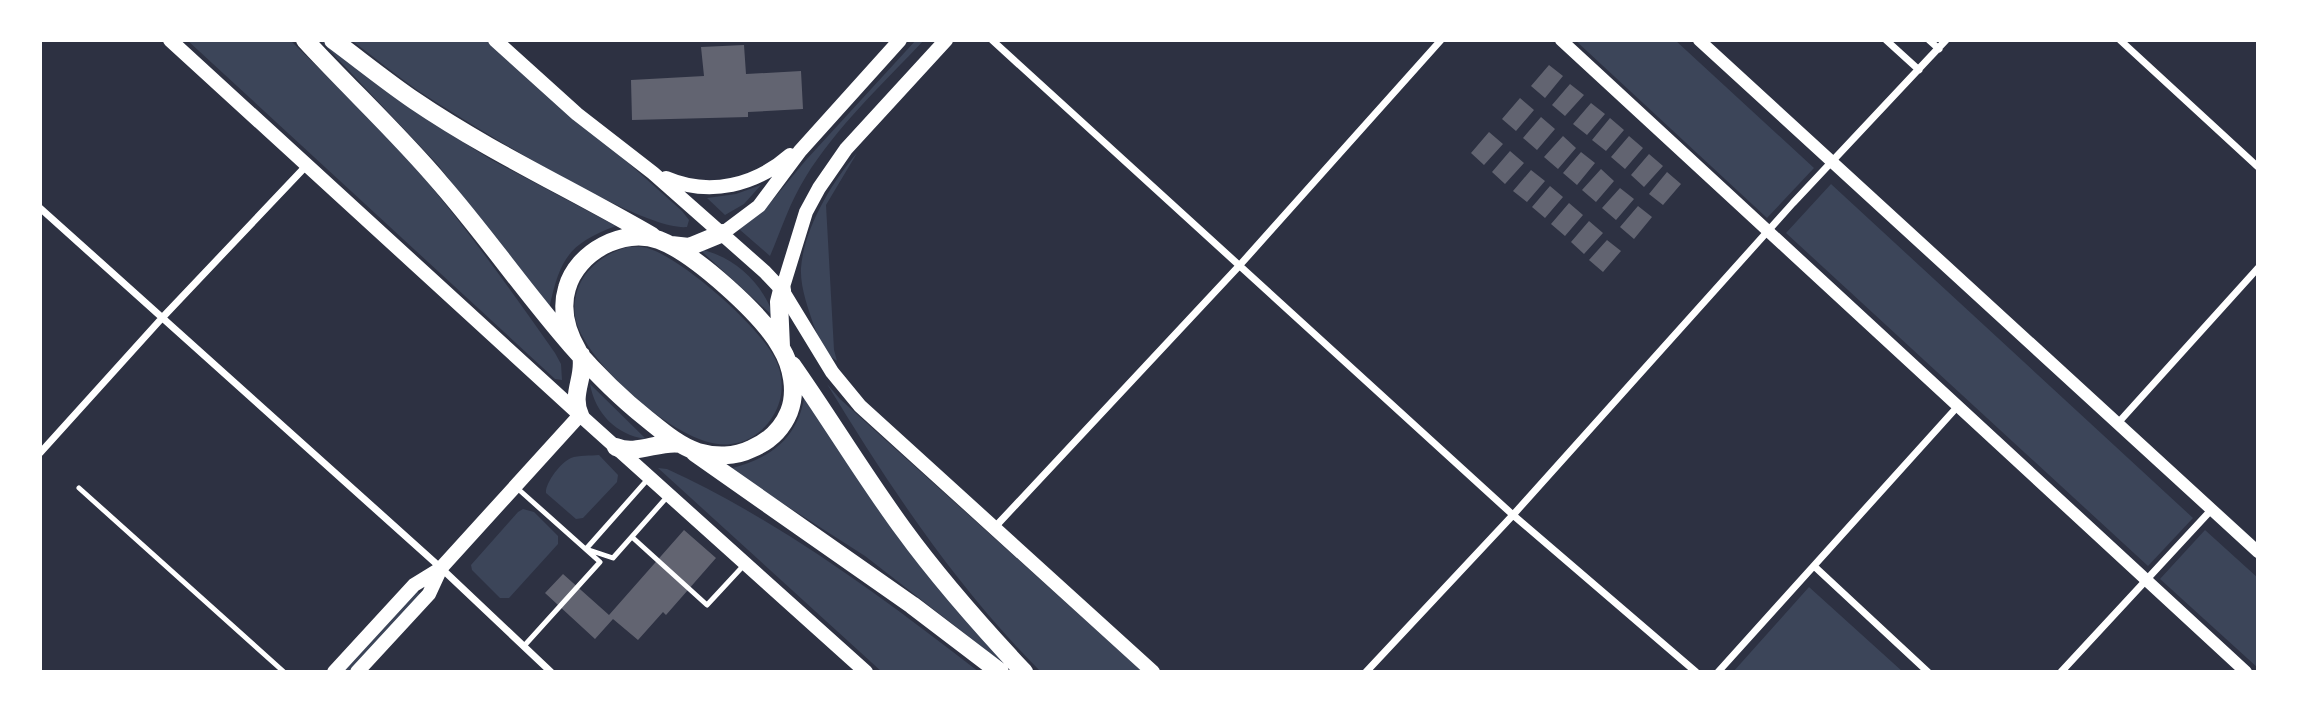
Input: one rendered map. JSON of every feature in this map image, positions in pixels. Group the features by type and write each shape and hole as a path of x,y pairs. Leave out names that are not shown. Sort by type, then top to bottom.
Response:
{"highway":[{"path":"305,40 406,143 580,353 623,399 659,429 878,580 1000,672"},
{"path":"333,40 415,101 663,242 731,290 760,320 783,351 918,550 971,615 1024,672"},
{"path":"580,415 575,405 582,371 580,353 566,326 564,313 566,290 575,270 592,252 616,239 639,237 676,247 689,247 723,233"},
{"path":"616,447 629,450 663,443 710,455 735,454 756,447 773,436 785,419 792,401 792,379 783,351 779,302 782,290"}],"main road":[{"path":"170,40 866,672"},
{"path":"495,40 577,114 653,173 723,233 782,290 832,372 859,406 1153,672"},
{"path":"723,233 759,206 817,131 900,40"},
{"path":"782,290 806,212 831,169 846,149 946,40"},
{"path":"653,173 683,185 697,187 744,183 768,172 817,131"},
{"path":"334,672 414,585 441,568 580,415"},
{"path":"358,672 429,594 441,568"}],"street":[{"path":"992,40 1513,515 1696,672"},
{"path":"994,528 1239,266 1441,40"},
{"path":"1562,40 2246,672"},
{"path":"1699,40 2258,552"},
{"path":"1886,40 1919,70"},
{"path":"1929,40 1939,49"},
{"path":"1366,672 1513,515 1768,231 1947,40"},
{"path":"2120,40 2258,167"},
{"path":"40,453 307,164"},
{"path":"40,208 441,568 551,672"},
{"path":"2118,423 2258,268"},
{"path":"1718,672 1958,406"},
{"path":"2062,672 2212,509"},
{"path":"1814,566 1928,672"}],"lane":[{"path":"586,549 650,477"},
{"path":"514,486 600,562 524,646"},
{"path":"79,488 284,672"},
{"path":"586,549 613,558 669,494"},
{"path":"632,537 707,605 746,563"}],"shaded area":[{"path":"187,40 290,40 375,125 441,199 555,353 561,364 562,380 555,379"},
{"path":"320,40 429,121 490,159 616,226 586,240 568,256 557,278 549,309 438,165"},
{"path":"351,40 491,40 682,211 689,220 687,227 664,224 632,212 554,172 420,92"},
{"path":"916,40 924,40 861,106 831,141 805,178 770,256 739,229 766,208 806,160"},
{"path":"1575,40 1675,40 1814,168 1767,218"},
{"path":"857,153 826,205 834,350 837,361 820,341 814,326 803,290 801,268 813,222 838,178"},
{"path":"1831,184 2193,518 2148,566 1786,233"},
{"path":"761,185 744,204 725,215 707,198 736,194"},
{"path":"628,247 650,249 683,267 741,316 770,351 780,371 781,397 773,416 755,435 731,444 711,443 664,420 617,381 584,339 575,315 579,285 599,261"},
{"path":"699,249 724,258 746,273 769,304 774,317"},
{"path":"590,384 646,439 625,433 609,421 597,404"},
{"path":"827,384 840,399 1143,672 1041,672 980,605 925,534"},
{"path":"805,394 1013,671 865,556 729,469 758,459 780,444 796,423"},
{"path":"599,455 618,475 617,482 583,518 576,519 546,493 546,489 554,473 567,460 577,456"},
{"path":"658,468 667,469 709,490 790,536 867,588 979,672 882,672"},
{"path":"523,509 534,512 558,536 558,544 509,598 500,598 472,570 471,565"},
{"path":"2205,530 2258,578 2258,668 2160,579"},
{"path":"1809,587 1903,672 1733,672"},
{"path":"415,589 420,594 348,672 339,672"}],"building":[{"path":"744,45 746,74 801,71 803,109 748,112 748,117 632,120 631,80 704,76 701,47"},
{"path":"1549,65 1563,76 1545,98 1531,86"},
{"path":"1570,84 1584,95 1565,116 1552,105"},
{"path":"1520,98 1534,110 1516,131 1502,119"},
{"path":"1591,103 1605,114 1587,135 1573,124"},
{"path":"1541,117 1555,129 1537,150 1523,138"},
{"path":"1610,118 1624,130 1606,151 1592,140"},
{"path":"1489,132 1503,144 1484,165 1471,153"},
{"path":"1563,136 1576,148 1558,169 1544,157"},
{"path":"1629,136 1643,148 1625,169 1611,157"},
{"path":"1510,151 1524,163 1505,184 1492,172"},
{"path":"1581,152 1595,163 1577,185 1563,173"},
{"path":"1649,154 1663,166 1644,187 1631,175"},
{"path":"1601,169 1614,181 1596,202 1582,190"},
{"path":"1531,170 1545,181 1527,202 1513,191"},
{"path":"1667,172 1681,184 1663,205 1649,194"},
{"path":"1550,186 1563,197 1545,218 1532,207"},
{"path":"1620,188 1634,199 1616,220 1602,208"},
{"path":"1569,203 1583,215 1565,236 1551,224"},
{"path":"1638,206 1652,217 1634,239 1620,227"},
{"path":"1589,221 1603,233 1584,254 1571,242"},
{"path":"1607,240 1621,251 1603,272 1589,260"},
{"path":"684,530 716,558 666,615 663,612 638,640 613,619 595,639 545,593 563,574 609,615"}]}
